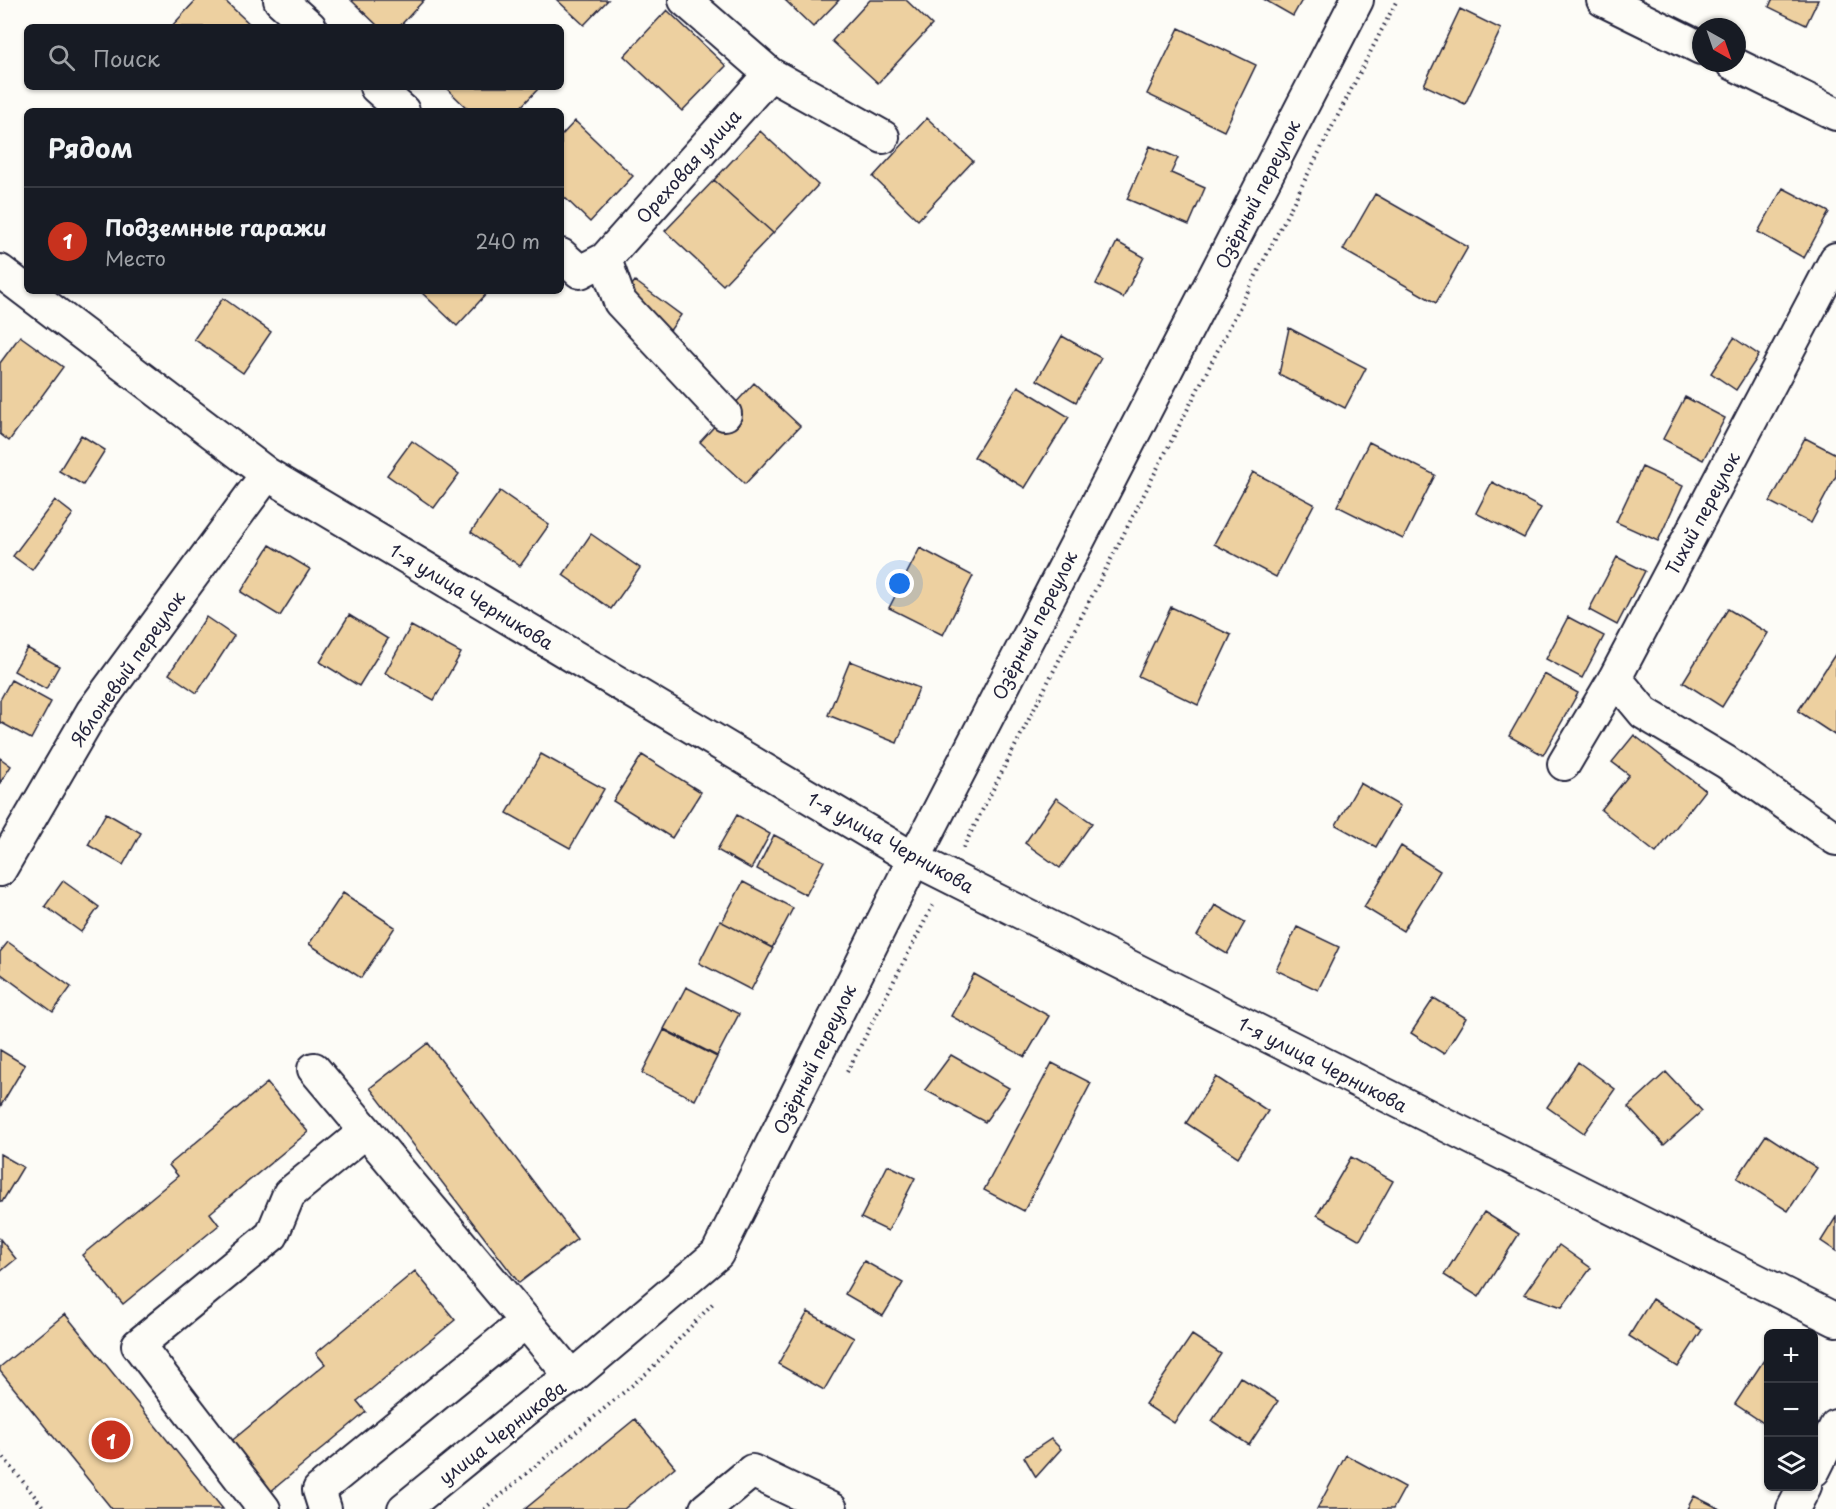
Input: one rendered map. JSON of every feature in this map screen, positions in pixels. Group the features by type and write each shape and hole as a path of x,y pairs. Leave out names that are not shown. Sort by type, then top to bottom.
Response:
{"street":[{"path":"280,0 307,24"},
{"path":"685,0 770,74 883,137"},
{"name":"Озёрный переулок","path":"717,1254 914,859 1357,0"},
{"path":"1603,0 1692,44"},
{"path":"1746,70 1836,114"},
{"name":"Ореховая улица","path":"725,414 582,262 770,74"},
{"path":"379,90 400,108"},
{"name":"Тихий переулок","path":"1564,764 1615,678 1836,259"},
{"name":"1-я улица Черникова","path":"0,271 24,289"},
{"name":"1-я улица Черникова","path":"30,294 267,474 914,859 1836,1320"},
{"name":"Яблоневый переулок","path":"0,870 92,712 267,474"},
{"path":"1615,678 1644,713 1726,762 1836,839"},
{"path":"314,1069 524,1323 572,1377"},
{"path":"264,1509 138,1345 272,1234 289,1194 366,1131"},
{"name":"улица Черникова","path":"404,1509 539,1399 572,1377 717,1254"},
{"path":"324,1509 318,1490 524,1323"},
{"name":"улица Черникова","path":"428,1509 548,1409 572,1377"},
{"path":"1818,1462 1836,1426"},
{"path":"706,1509 753,1471 831,1509"},
{"path":"1793,1509 1802,1491"}],"path":[{"path":"0,1453 45,1509"}],"building":[{"path":"196,0 224,0 250,24 174,24"},
{"path":"351,0 424,0 402,24 376,24"},
{"path":"557,0 608,0 584,25"},
{"path":"785,0 839,0 813,27"},
{"path":"870,0 906,0 932,25 878,83 832,41"},
{"path":"1265,0 1302,0 1293,16"},
{"path":"1772,0 1818,0 1806,25 1769,7"},
{"path":"1460,9 1501,29 1465,104 1424,85"},
{"path":"667,10 726,66 682,111 624,56"},
{"path":"1179,28 1256,65 1224,131 1147,94"},
{"path":"448,90 537,90 520,108 467,108"},
{"path":"927,118 973,161 918,220 873,177"},
{"path":"575,121 633,176 590,222 564,197 564,133"},
{"path":"760,131 818,185 773,233 714,180"},
{"path":"1150,146 1178,158 1171,173 1205,188 1189,225 1127,199"},
{"path":"714,180 773,233 723,285 665,231"},
{"path":"1783,188 1829,212 1804,258 1758,232"},
{"path":"1375,194 1468,247 1436,303 1343,250"},
{"path":"1117,242 1144,257 1123,298 1096,284"},
{"path":"635,281 681,315 669,332 624,327 610,315"},
{"path":"423,294 486,294 457,326"},
{"path":"223,298 271,332 243,373 194,339"},
{"path":"1289,328 1366,368 1345,408 1279,374"},
{"path":"20,336 63,367 9,441 0,434 0,363"},
{"path":"1062,336 1101,358 1076,402 1037,380"},
{"path":"1734,338 1759,355 1736,390 1711,373"},
{"path":"754,383 800,426 745,484 700,442"},
{"path":"1018,386 1069,417 1025,488 974,457"},
{"path":"1685,397 1725,418 1703,460 1663,439"},
{"path":"81,435 105,450 83,485 59,471"},
{"path":"1805,438 1836,454 1836,476 1811,523 1770,502"},
{"path":"412,441 459,474 434,508 387,475"},
{"path":"1369,442 1435,475 1403,539 1337,506"},
{"path":"1642,467 1683,486 1658,541 1616,522"},
{"path":"1253,472 1314,504 1276,577 1214,544"},
{"path":"1492,482 1541,508 1524,538 1476,513"},
{"path":"500,491 549,525 520,566 471,532"},
{"path":"55,500 73,514 32,570 13,556"},
{"path":"591,534 640,568 611,609 563,575"},
{"path":"270,545 310,569 280,616 241,592"},
{"path":"920,548 973,576 943,635 889,608"},
{"path":"1617,557 1645,571 1617,625 1589,610"},
{"path":"1171,607 1231,635 1198,705 1138,676"},
{"path":"1728,609 1768,633 1722,707 1683,682"},
{"path":"349,615 388,639 359,686 320,662"},
{"path":"206,617 234,636 197,693 169,674"},
{"path":"1568,617 1604,636 1582,678 1546,659"},
{"path":"411,626 461,653 434,700 385,673"},
{"path":"27,648 59,666 46,689 14,671"},
{"path":"1836,653 1836,736 1798,711"},
{"path":"850,661 919,688 897,743 828,715"},
{"path":"1544,674 1578,693 1543,755 1509,736"},
{"path":"11,680 51,702 31,739 0,722 0,700"},
{"path":"1634,735 1705,790 1656,853 1601,810 1629,775 1612,762"},
{"path":"541,754 604,789 570,848 507,813"},
{"path":"642,755 701,792 672,838 613,801"},
{"path":"0,758 11,766 0,783"},
{"path":"1360,783 1400,806 1376,847 1336,825"},
{"path":"1056,798 1092,823 1060,868 1025,843"},
{"path":"106,813 141,833 123,865 88,845"},
{"path":"737,815 770,834 751,869 717,850"},
{"path":"774,835 824,861 806,895 757,869"},
{"path":"1401,846 1440,871 1403,931 1364,907"},
{"path":"63,881 99,907 81,932 45,906"},
{"path":"743,882 793,908 772,948 722,922"},
{"path":"343,893 395,927 361,978 309,944"},
{"path":"1215,905 1245,922 1227,954 1197,936"},
{"path":"720,921 773,948 751,990 699,963"},
{"path":"1297,927 1339,947 1318,990 1276,970"},
{"path":"8,942 71,987 53,1012 0,973 0,952"},
{"path":"974,974 1049,1016 1025,1057 951,1016"},
{"path":"686,987 739,1014 717,1056 664,1029"},
{"path":"1434,998 1466,1018 1444,1054 1411,1033"},
{"path":"664,1030 717,1057 695,1100 642,1073"},
{"path":"428,1043 577,1239 519,1283 370,1088"},
{"path":"0,1050 25,1065 0,1107"},
{"path":"951,1055 1009,1088 985,1122 925,1090"},
{"path":"1578,1062 1615,1089 1584,1133 1547,1107"},
{"path":"1052,1063 1091,1083 1024,1211 984,1190"},
{"path":"1666,1072 1702,1111 1664,1145 1628,1107"},
{"path":"1216,1077 1268,1111 1238,1157 1186,1123"},
{"path":"267,1083 308,1132 210,1213 219,1225 123,1304 82,1255 178,1176 169,1165"},
{"path":"1766,1135 1817,1168 1788,1211 1737,1178"},
{"path":"0,1154 23,1167 2,1202 0,1201"},
{"path":"1351,1157 1393,1181 1360,1240 1317,1215"},
{"path":"888,1165 915,1178 888,1231 861,1218"},
{"path":"1484,1212 1519,1234 1479,1297 1444,1275"},
{"path":"1836,1217 1836,1251 1821,1241"},
{"path":"0,1239 16,1259 0,1272"},
{"path":"1559,1245 1591,1268 1562,1307 1524,1294"},
{"path":"864,1261 903,1283 883,1316 845,1294"},
{"path":"415,1271 455,1320 357,1401 366,1412 270,1492 229,1443 325,1364 316,1353"},
{"path":"1652,1299 1702,1330 1678,1367 1629,1336"},
{"path":"808,1312 854,1338 824,1390 778,1364"},
{"path":"65,1314 223,1509 112,1509 0,1371 0,1367"},
{"path":"1192,1335 1221,1354 1174,1423 1145,1404"},
{"path":"1764,1360 1764,1423 1735,1404"},
{"path":"1240,1377 1278,1401 1249,1445 1212,1421"},
{"path":"635,1419 675,1467 624,1509 525,1509"},
{"path":"1051,1439 1061,1449 1036,1477 1024,1457"},
{"path":"1346,1455 1405,1487 1393,1509 1317,1509"},
{"path":"1694,1496 1720,1509 1687,1509"}],"place":[{"name":"Подземные гаражи","path":"111,1440"}]}
